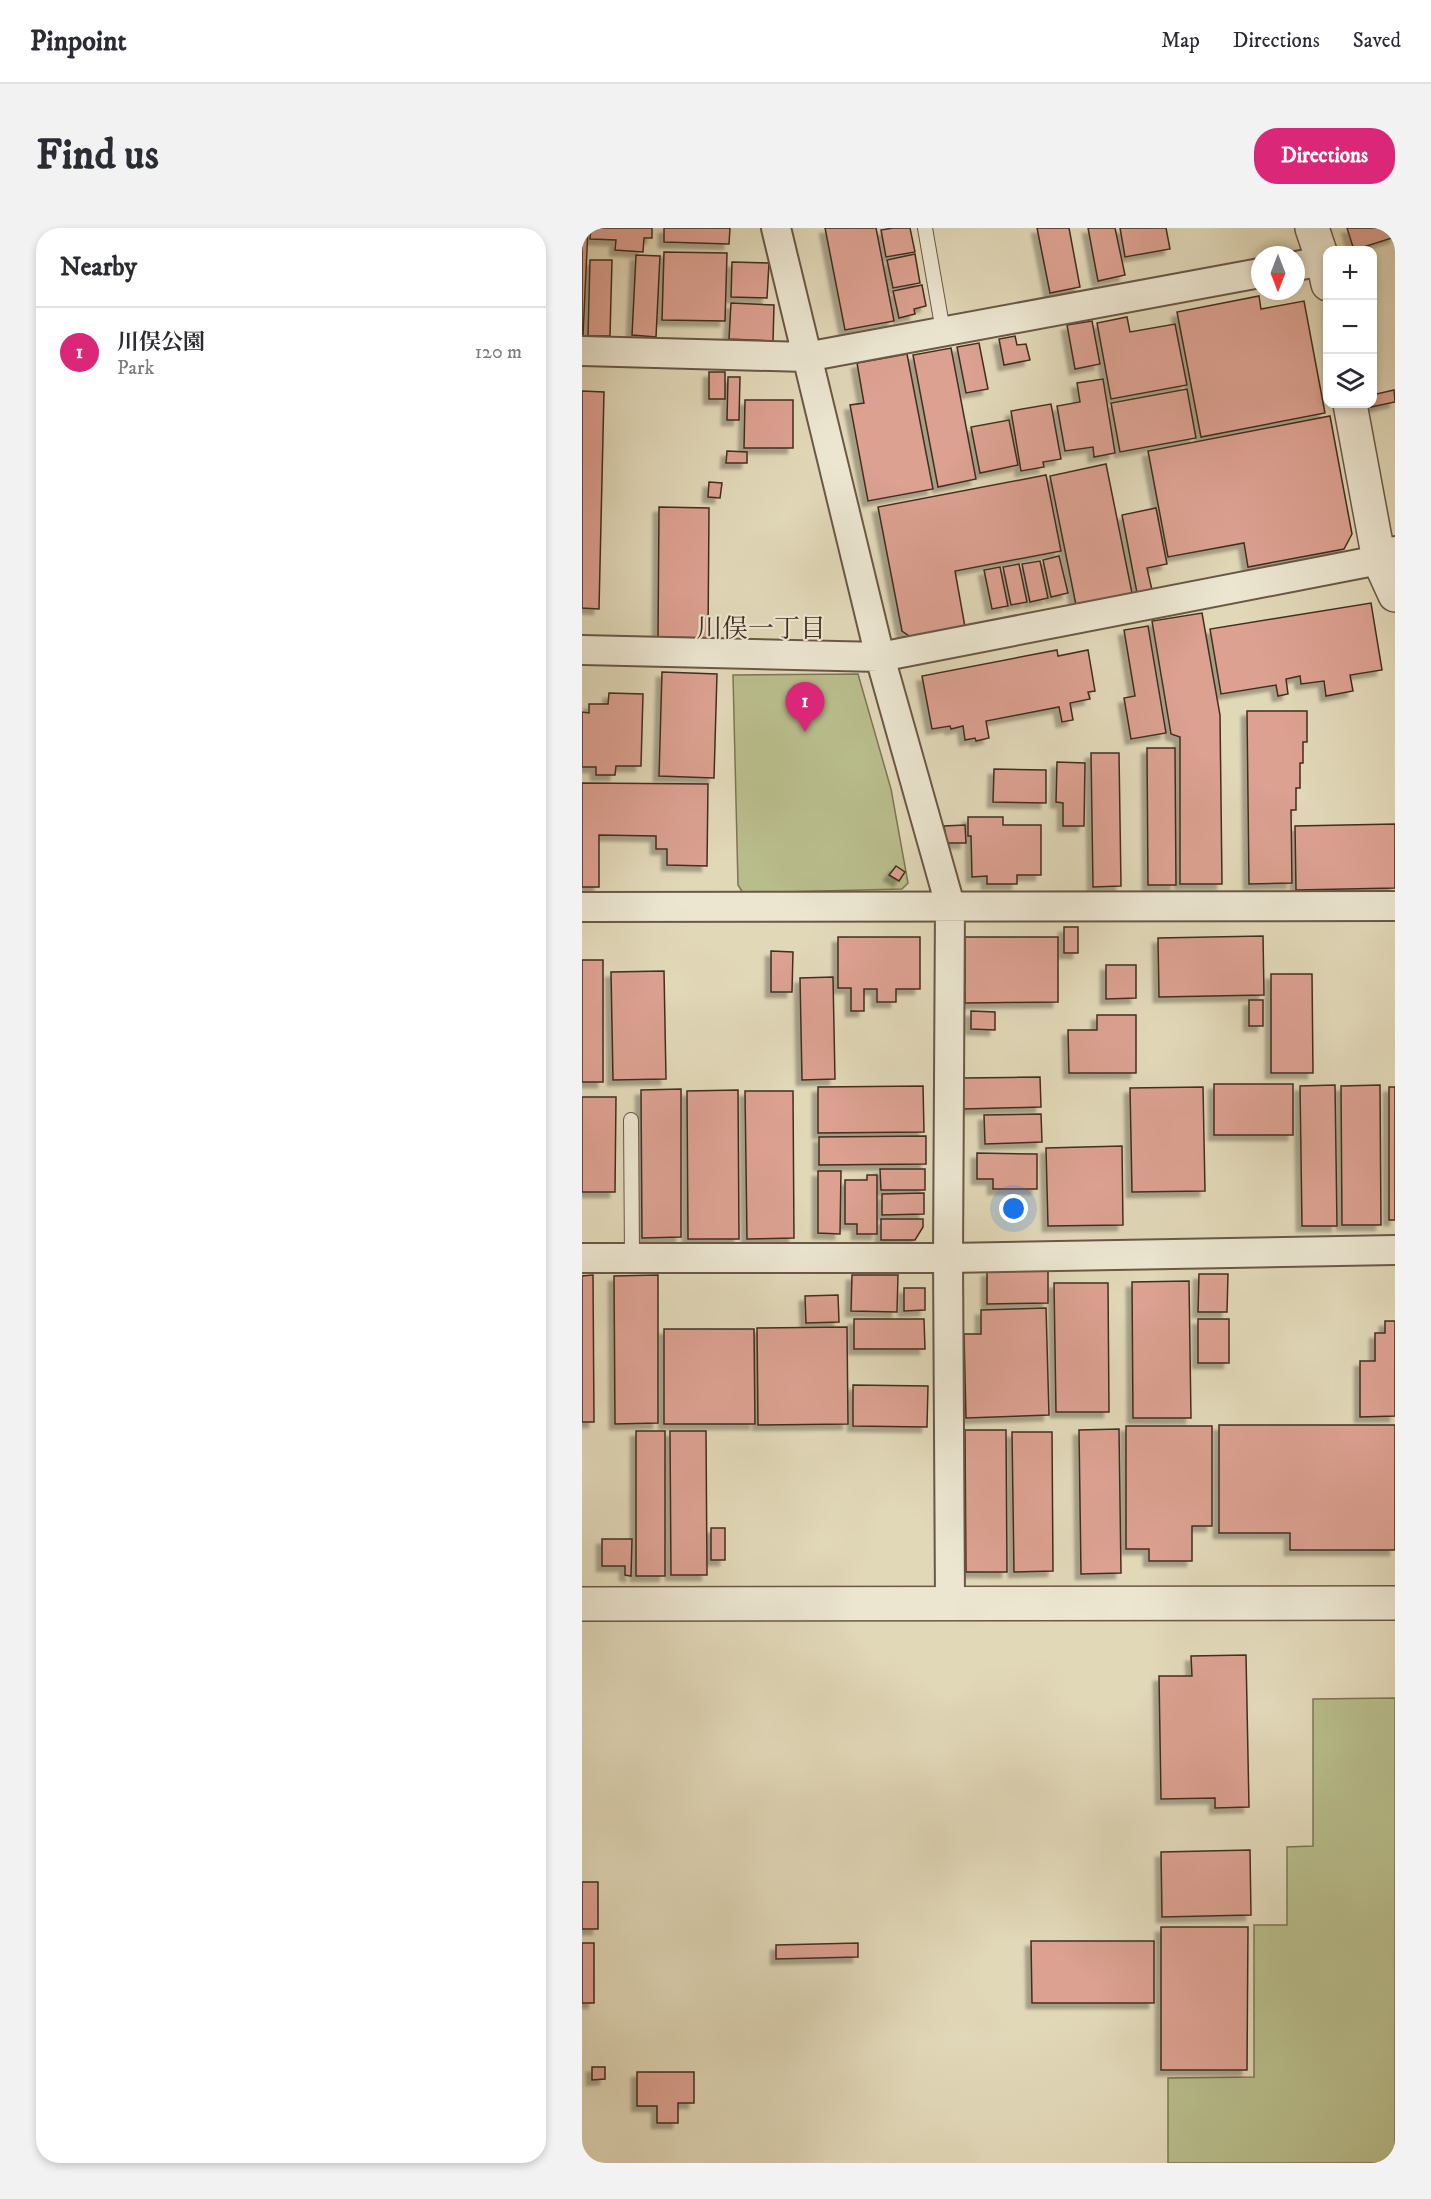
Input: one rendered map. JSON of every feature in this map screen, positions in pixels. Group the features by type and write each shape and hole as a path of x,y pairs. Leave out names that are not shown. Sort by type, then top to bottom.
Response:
{"street":[{"path":"776,228 880,657 950,905 948,1258 950,1603"},
{"path":"1312,228 1316,270"},
{"path":"582,351 806,357 1251,275"},
{"path":"1351,408 1395,595"},
{"path":"582,650 880,657 1387,556"},
{"path":"582,907 1395,906"},
{"path":"582,1258 948,1258 1395,1250"},
{"path":"582,1604 1395,1603"}],"lane":[{"path":"925,228 943,332"},
{"path":"631,1120 632,1258"}],"green space":[{"path":"858,674 891,789 908,883 902,889 743,893 738,885 733,675"},
{"path":"1395,1698 1395,2163 1168,2163 1168,2078 1254,2077 1254,1925 1287,1925 1287,1847 1313,1846 1313,1699"}],"building":[{"path":"582,228 588,228 583,336 582,336"},
{"path":"591,228 652,228 652,238 644,238 643,252 615,250 616,240 590,239"},
{"path":"664,228 730,228 729,244 664,242"},
{"path":"825,228 876,228 894,321 845,330"},
{"path":"910,228 915,252 886,257 881,230"},
{"path":"1037,228 1069,228 1080,287 1050,293"},
{"path":"1088,228 1115,228 1125,275 1098,281"},
{"path":"1120,228 1166,228 1170,249 1125,257"},
{"path":"1347,228 1395,228 1395,237 1367,246 1353,246"},
{"path":"664,252 727,253 725,321 662,320"},
{"path":"915,254 920,283 893,288 887,260"},
{"path":"636,255 660,256 656,337 632,335"},
{"path":"590,260 612,260 610,336 588,336"},
{"path":"732,262 769,263 767,298 731,297"},
{"path":"922,285 926,306 914,309 915,314 899,318 893,291"},
{"path":"1251,298 1251,300 1260,300 1261,309 1304,301 1325,413 1201,437 1177,312"},
{"path":"731,303 774,305 773,341 729,339"},
{"path":"1127,317 1130,332 1175,324 1187,385 1111,399 1097,323"},
{"path":"1092,321 1100,364 1075,369 1067,325"},
{"path":"1015,336 1017,345 1026,344 1030,360 1004,365 999,339"},
{"path":"979,343 988,389 966,393 957,347"},
{"path":"951,348 976,479 938,487 913,355"},
{"path":"907,354 933,489 868,501 850,405 864,403 857,363"},
{"path":"709,372 725,372 725,399 709,399"},
{"path":"728,377 740,377 739,420 727,420"},
{"path":"1103,379 1115,453 1094,457 1093,447 1065,451 1057,406 1080,402 1077,383"},
{"path":"1187,389 1196,438 1120,452 1111,403"},
{"path":"1394,390 1395,402 1377,406 1377,394"},
{"path":"582,391 604,392 599,609 582,608"},
{"path":"745,400 793,400 793,448 744,448"},
{"path":"1051,404 1061,459 1043,462 1044,467 1021,471 1011,411"},
{"path":"1330,416 1352,534 1344,549 1248,567 1244,543 1168,557 1148,451"},
{"path":"1009,420 1018,465 980,473 971,427"},
{"path":"727,451 747,452 747,463 726,463"},
{"path":"1106,464 1132,593 1076,605 1050,476"},
{"path":"1046,475 1061,551 955,571 965,627 912,638 902,631 878,507"},
{"path":"709,482 722,483 720,498 708,497"},
{"path":"659,507 709,508 708,638 658,637"},
{"path":"1156,508 1167,564 1147,568 1152,590 1137,593 1122,515"},
{"path":"1059,556 1068,593 1051,597 1043,560"},
{"path":"1040,561 1048,598 1030,602 1022,564"},
{"path":"1019,564 1027,602 1011,605 1003,567"},
{"path":"1000,567 1008,606 992,609 984,570"},
{"path":"1371,603 1382,670 1350,675 1353,691 1326,696 1324,681 1301,684 1300,676 1286,679 1288,694 1278,696 1276,685 1221,694 1210,629"},
{"path":"1202,613 1220,715 1222,884 1180,884 1180,737 1171,734 1152,621"},
{"path":"1148,626 1166,733 1131,739 1124,698 1135,696 1124,630"},
{"path":"1057,650 1058,656 1088,650 1095,691 1088,692 1090,699 1070,703 1073,720 1062,722 1059,707 986,721 989,738 976,741 975,738 965,740 963,726 951,729 950,726 932,729 922,676"},
{"path":"662,672 717,674 714,778 659,776"},
{"path":"609,693 643,694 641,766 616,766 615,775 596,775 596,767 582,767 582,712 589,713 589,704 608,704"},
{"path":"1247,711 1307,711 1307,742 1303,742 1300,788 1296,788 1296,810 1291,810 1292,883 1249,884"},
{"path":"1147,748 1175,748 1176,885 1148,885"},
{"path":"1091,753 1119,753 1121,886 1093,887"},
{"path":"1057,762 1085,763 1084,826 1063,826 1063,803 1056,802"},
{"path":"994,769 1046,770 1046,803 993,802"},
{"path":"582,783 708,784 707,866 667,865 667,849 656,849 656,836 599,835 599,887 582,887"},
{"path":"968,817 1003,817 1003,825 1041,825 1041,875 1017,875 1017,884 987,884 987,876 972,877"},
{"path":"1395,824 1395,888 1296,890 1295,826"},
{"path":"965,825 966,843 947,843 944,826"},
{"path":"896,866 905,872 899,881 889,875"},
{"path":"1064,927 1078,927 1078,953 1064,953"},
{"path":"1263,936 1264,995 1159,997 1158,938"},
{"path":"838,937 920,937 920,989 896,989 896,1002 877,1002 877,989 864,989 864,1011 851,1011 851,988 838,988"},
{"path":"965,937 1058,937 1058,1002 965,1003"},
{"path":"771,951 793,952 792,992 771,992"},
{"path":"582,960 603,960 603,1082 582,1082"},
{"path":"1106,965 1136,965 1136,998 1106,999"},
{"path":"664,971 666,1079 613,1080 611,972"},
{"path":"1271,974 1312,974 1313,1073 1271,1073"},
{"path":"833,977 835,1079 802,1080 800,978"},
{"path":"1249,1000 1263,1000 1263,1026 1249,1026"},
{"path":"971,1011 995,1012 995,1030 971,1029"},
{"path":"1097,1015 1136,1015 1136,1073 1069,1073 1068,1030 1097,1030"},
{"path":"1040,1077 1041,1107 963,1109 963,1078"},
{"path":"1214,1084 1293,1084 1293,1135 1214,1135"},
{"path":"1335,1085 1337,1226 1302,1226 1300,1086"},
{"path":"1380,1085 1381,1225 1342,1225 1341,1086"},
{"path":"923,1086 924,1132 818,1133 818,1087"},
{"path":"1203,1087 1205,1191 1132,1192 1130,1088"},
{"path":"1389,1087 1395,1087 1395,1220 1389,1220"},
{"path":"681,1089 681,1237 642,1238 641,1090"},
{"path":"738,1090 739,1239 688,1239 687,1091"},
{"path":"745,1091 793,1091 794,1238 747,1239"},
{"path":"582,1097 616,1097 615,1192 582,1192"},
{"path":"1041,1114 1042,1142 985,1144 984,1115"},
{"path":"926,1136 926,1164 819,1165 819,1137"},
{"path":"1122,1146 1123,1225 1048,1226 1046,1148"},
{"path":"977,1153 1037,1154 1037,1189 993,1189 993,1179 977,1179"},
{"path":"880,1169 925,1169 925,1190 881,1190"},
{"path":"818,1171 841,1171 840,1234 818,1233"},
{"path":"867,1175 877,1175 877,1234 857,1234 857,1224 845,1224 845,1180 867,1180"},
{"path":"924,1193 924,1214 882,1215 882,1194"},
{"path":"881,1219 923,1219 923,1227 915,1240 881,1240"},
{"path":"1048,1270 1048,1303 987,1304 987,1271"},
{"path":"1199,1274 1228,1274 1227,1312 1198,1312"},
{"path":"593,1275 594,1422 582,1422 582,1276"},
{"path":"658,1275 658,1423 615,1424 614,1276"},
{"path":"852,1275 898,1275 897,1312 851,1311"},
{"path":"1189,1281 1191,1418 1133,1418 1132,1282"},
{"path":"1054,1283 1108,1283 1109,1412 1056,1412"},
{"path":"904,1288 925,1288 925,1310 904,1311"},
{"path":"838,1295 839,1322 806,1323 805,1296"},
{"path":"1046,1308 1049,1415 966,1418 964,1334 981,1334 981,1310"},
{"path":"854,1319 924,1319 925,1349 854,1349"},
{"path":"1198,1319 1229,1319 1229,1363 1198,1363"},
{"path":"1385,1321 1395,1321 1395,1416 1360,1417 1360,1361 1375,1361 1375,1333 1385,1333"},
{"path":"847,1327 848,1424 758,1425 757,1328"},
{"path":"664,1329 754,1329 755,1424 664,1424"},
{"path":"853,1385 928,1386 927,1427 853,1426"},
{"path":"1219,1425 1395,1425 1395,1550 1290,1550 1290,1533 1219,1533"},
{"path":"1126,1426 1212,1426 1212,1526 1192,1526 1192,1561 1149,1561 1149,1549 1126,1549"},
{"path":"1119,1429 1121,1573 1081,1574 1079,1430"},
{"path":"965,1430 1006,1430 1007,1572 966,1572"},
{"path":"636,1431 665,1431 665,1576 636,1576"},
{"path":"670,1431 706,1431 707,1575 671,1575"},
{"path":"1012,1432 1052,1432 1053,1571 1014,1572"},
{"path":"711,1528 725,1528 725,1560 711,1560"},
{"path":"602,1539 632,1539 631,1576 625,1575 625,1566 602,1566"},
{"path":"1246,1655 1249,1807 1215,1808 1215,1798 1161,1799 1159,1676 1192,1676 1191,1656"},
{"path":"1250,1850 1251,1915 1162,1917 1161,1852"},
{"path":"582,1882 598,1882 598,1929 582,1929"},
{"path":"1161,1927 1248,1927 1247,2070 1161,2070"},
{"path":"1031,1941 1154,1941 1154,2003 1032,2003"},
{"path":"582,1943 594,1943 594,2003 582,2003"},
{"path":"858,1943 858,1957 776,1959 776,1945"},
{"path":"592,2067 605,2067 605,2079 592,2080"},
{"path":"637,2072 694,2072 694,2103 678,2103 678,2123 657,2123 657,2106 637,2106"}],"place":[{"name":"川俣公園","path":"805,732"}],"district":[{"name":"川俣一丁目","path":"761,628"}]}
